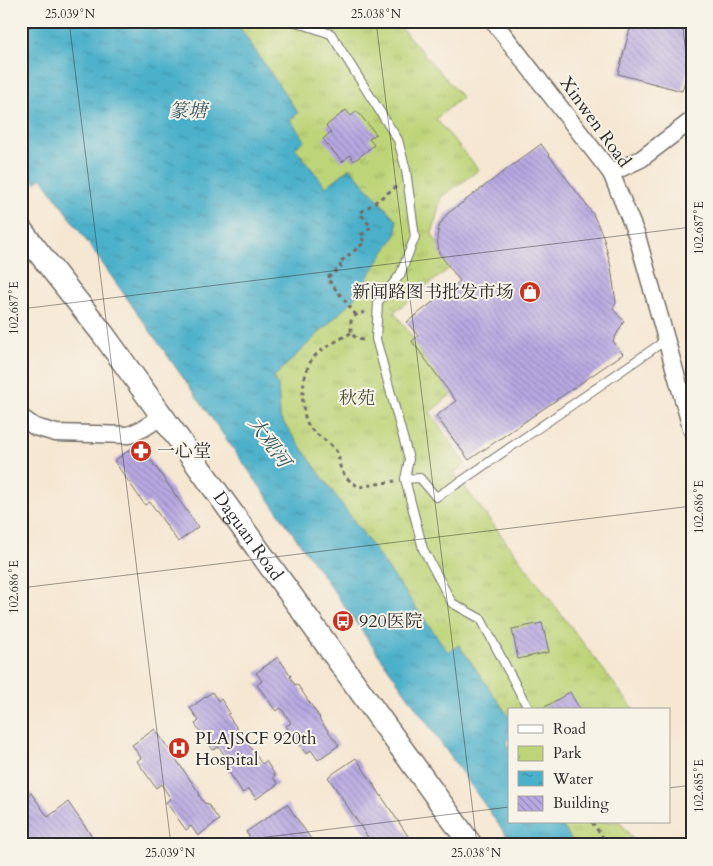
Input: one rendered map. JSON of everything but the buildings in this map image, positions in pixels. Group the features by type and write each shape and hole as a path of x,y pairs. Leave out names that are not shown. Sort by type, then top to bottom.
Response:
{"main road":[{"name":"Daguan Road","path":"21,230 104,334 471,845"}],"street":[{"name":"Xinwen Road","path":"493,21 611,173 638,236 692,431"},
{"path":"611,173 641,158 692,120"},
{"path":"21,417 35,427 56,433 129,435 163,416"}],"lane":[{"path":"293,21 331,34 398,140 407,180 415,236 400,275 378,302 376,340 409,459 405,479 423,549 452,603 480,619 528,708"},
{"path":"405,479 420,478 436,497 666,340"}],"path":[{"path":"356,315 327,278 341,266 339,264 365,242 360,236 371,227 360,213 407,180"},
{"path":"376,340 357,339 352,333 351,321 362,312 377,311"},
{"path":"352,333 313,357 306,371 302,394 305,416 310,428 330,442 339,454 340,470 346,479 359,487 405,479"},
{"path":"593,824 608,845"}],"green space":[{"name":"秋苑","path":"235,21 395,21 462,97 436,119 479,170 441,197 432,234 451,267 394,312 453,393 430,412 465,464 454,473 632,708 508,708 508,716 459,645 448,653 280,418 278,387 272,378 352,301 396,220 350,168 326,187 295,148 289,119 298,113"},
{"path":"561,824 621,824 637,845 575,845"}],"water":[{"path":"21,21 235,21 298,113 290,120 305,140 295,148 326,187 350,168 396,220 397,233 352,301 273,378 278,386 280,418 448,652 459,645 508,716 508,740 506,742 508,745 508,824 561,824 575,845 513,845 42,178 36,183 21,164"}],"place":[{"name":"新闻路图书批发市场","path":"530,292"},
{"name":"一心堂","path":"141,451"},
{"name":"920医院","path":"343,621"},
{"name":"PLAJSCF 920th Hospital","path":"179,748"}],"water label":[{"name":"篆塘","path":"188,111"},
{"name":"大观河","path":"269,442"}]}
